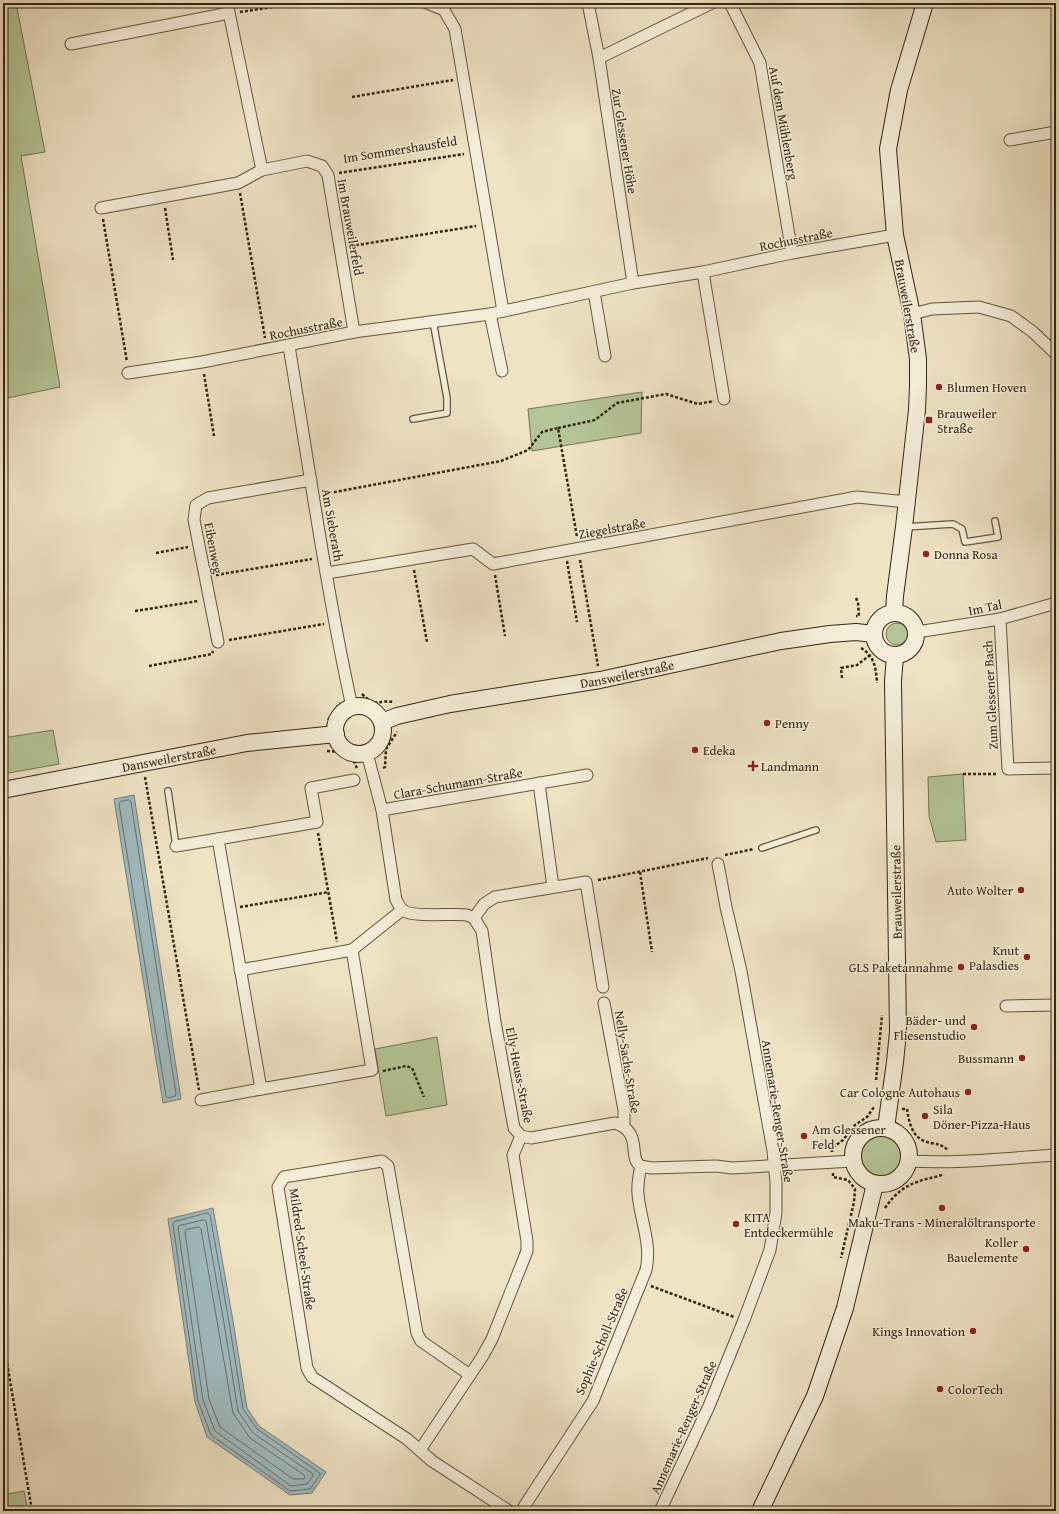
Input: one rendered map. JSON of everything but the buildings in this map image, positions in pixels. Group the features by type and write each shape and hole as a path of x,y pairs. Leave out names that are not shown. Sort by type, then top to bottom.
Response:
{"main road":[{"name":"Brauweilerstraße","path":"894,613 918,410 918,360 912,314 895,235 888,149 899,90 925,3"},
{"path":"894,613 907,616 915,626 917,632 914,646 909,652 895,656 882,652 878,647 874,634 878,622 882,617 894,613"},
{"name":"Dansweilerstraße","path":"382,722 397,716 450,704 600,680 781,641 856,632 874,634"},
{"name":"Brauweilerstraße","path":"886,1128 898,1032 893,681 895,656"},
{"path":"359,706 373,710 382,722 382,737 379,744 367,753 360,754 347,751 342,747 336,734 337,721 341,715 352,707 359,706"},
{"name":"Dansweilerstraße","path":"3,790 247,743 336,734"},
{"path":"875,1128 886,1128 901,1136 909,1152 909,1161 906,1168 897,1180 890,1183 875,1184 868,1182 858,1174 853,1161 853,1150 857,1140 865,1132 875,1128"},
{"path":"760,1511 815,1396 845,1308 875,1184"}],"street":[{"name":"Im Sommershausfeld","path":"427,3 444,10 455,29 503,311"},
{"name":"Zur Glessener Höhe","path":"588,3 599,58 633,283"},
{"path":"599,58 712,3"},
{"name":"Auf dem Mühlenberg","path":"730,3 760,63 792,253"},
{"path":"71,44 228,8 262,170"},
{"path":"1010,140 1056,132"},
{"name":"Im Brauweilerfeld","path":"102,208 238,183 262,170 307,161 322,166 328,175 354,332"},
{"name":"Rochusstraße","path":"128,373 202,362 354,332 490,314 633,283 703,272 792,253 895,235"},
{"path":"703,272 724,399"},
{"path":"594,292 605,356"},
{"path":"912,314 932,310 979,307 1011,316 1033,332 1056,354"},
{"path":"490,314 502,371"},
{"name":"Am Sieberath","path":"289,346 334,622 352,707"},
{"name":"Eibenweg","path":"218,642 198,545 194,520 196,505 208,498 311,480"},
{"name":"Ziegelstraße","path":"493,564 857,497 907,502"},
{"path":"327,573 473,549 493,564"},
{"name":"Im Tal","path":"917,632 1000,619 1056,603"},
{"name":"Zum Glessener Bach","path":"1000,619 1008,769"},
{"path":"367,753 382,810 396,900 402,910 411,914 460,914 474,918 484,904 495,897 553,886 586,882 603,987"},
{"path":"1008,769 1056,768"},
{"name":"Clara-Schumann-Straße","path":"382,810 587,775"},
{"path":"176,846 317,822 311,788 354,780"},
{"name":"Clara-Schumann-Straße","path":"539,783 553,886"},
{"path":"218,839 260,1089"},
{"name":"Annemarie-Renger-Straße","path":"660,1511 709,1406 744,1320 770,1250 776,1213 775,1166 740,971 718,864"},
{"path":"240,970 352,950 402,910"},
{"name":"Elly-Heuss-Straße","path":"474,918 482,931 495,1022 514,1128 521,1136 531,1138 615,1123 624,1126"},
{"path":"201,1100 372,1070 352,950"},
{"name":"Nelly-Sachs-Straße","path":"604,1003 624,1110 624,1126"},
{"path":"1006,1006 1056,1005"},
{"path":"624,1126 632,1134 636,1161 641,1166 650,1168 716,1166 732,1168 853,1161"},
{"path":"509,1511 432,1461 420,1450 492,1339 527,1251 527,1241 513,1155 521,1136"},
{"path":"909,1161 926,1162 1056,1155"},
{"name":"Mildred-Scheel-Straße","path":"420,1450 407,1439 312,1377 307,1368 278,1187 284,1177 382,1161 388,1166 417,1333 421,1341 470,1375"},
{"name":"Sophie-Scholl-Straße","path":"522,1511 593,1401 641,1282 648,1261 649,1250 638,1194 637,1180 641,1166"}],"lane":[{"path":"413,419 447,413 447,398 433,321"},
{"path":"904,527 953,524 962,529 965,542 998,537 995,521"},
{"path":"168,791 176,846"},
{"path":"762,848 816,830"}],"path":[{"path":"228,8 298,3"},
{"path":"352,97 464,78"},
{"name":"Im Sommershausfeld","path":"328,175 476,152"},
{"path":"238,183 266,350"},
{"path":"163,197 173,260"},
{"path":"102,208 128,373"},
{"path":"341,248 489,224"},
{"path":"202,362 214,436"},
{"path":"314,496 501,461 528,450 542,432 595,420 617,403 666,394 698,404 724,399"},
{"path":"558,428 600,680"},
{"path":"156,553 198,545"},
{"path":"565,551 577,622"},
{"path":"204,577 324,557"},
{"path":"413,559 427,642"},
{"path":"493,564 505,636"},
{"path":"856,598 859,616 856,616"},
{"path":"135,611 209,599"},
{"path":"149,666 212,654 218,642 334,622"},
{"path":"858,646 870,655 874,661 877,688"},
{"path":"842,678 841,668 857,665 870,655"},
{"path":"322,751 344,752 355,763 359,774 373,772 385,767 386,749 396,732 400,729"},
{"path":"963,774 998,774 1008,769"},
{"path":"138,777 145,775 201,1100"},
{"path":"317,822 339,953"},
{"path":"586,882 664,867"},
{"path":"640,872 652,952"},
{"path":"230,909 329,892"},
{"path":"876,1082 882,1012"},
{"path":"372,1070 379,1072 406,1066 412,1068 424,1097"},
{"path":"840,1264 854,1202 855,1189 848,1180 833,1177 832,1148 843,1140 855,1125 868,1117 874,1106"},
{"path":"641,1282 744,1320"},
{"path":"3,1339 32,1511"}],"green space":[{"path":"3,3 16,3 45,152 21,156 60,387 3,399"},
{"path":"642,392 641,433 532,451 528,409"},
{"path":"897,623 905,626 908,634 905,642 897,645 889,642 886,634 889,626"},
{"path":"53,730 59,764 3,774 3,738"},
{"path":"963,774 966,840 936,842 929,816 928,777"},
{"path":"437,1037 447,1105 386,1116 375,1049"},
{"path":"880,1134 892,1138 898,1144 902,1156 898,1168 892,1174 880,1178 868,1174 862,1168 858,1156 862,1144 868,1138"},
{"path":"24,1491 28,1511 3,1511 3,1495"}],"water":[{"path":"134,795 181,1099 163,1103 114,799"},
{"path":"213,1208 247,1408 259,1426 326,1472 312,1493 290,1495 207,1437 195,1402 168,1219"}],"place":[{"name":"Blumen Hoven","path":"939,387"},
{"name":"Brauweiler Straße","path":"929,420"},
{"name":"Donna Rosa","path":"926,554"},
{"name":"Penny","path":"767,723"},
{"name":"Edeka","path":"695,750"},
{"name":"Landmann","path":"753,766"},
{"name":"Auto Wolter","path":"1021,890"},
{"name":"Knut Palasdies","path":"1027,957"},
{"name":"GLS Paketannahme","path":"961,967"},
{"name":"Bäder- und Fliesenstudio","path":"974,1027"},
{"name":"Bussmann","path":"1022,1058"},
{"name":"Car Cologne Autohaus","path":"968,1092"},
{"name":"Sila Döner-Pizza-Haus","path":"925,1116"},
{"name":"Am Glessener Feld","path":"804,1136"},
{"name":"Maku-Trans - Mineralöltransporte","path":"942,1208"},
{"name":"KITA Entdeckermühle","path":"736,1224"},
{"name":"Koller Bauelemente","path":"1026,1249"},
{"name":"Kings Innovation","path":"973,1331"},
{"name":"ColorTech","path":"940,1389"}]}
